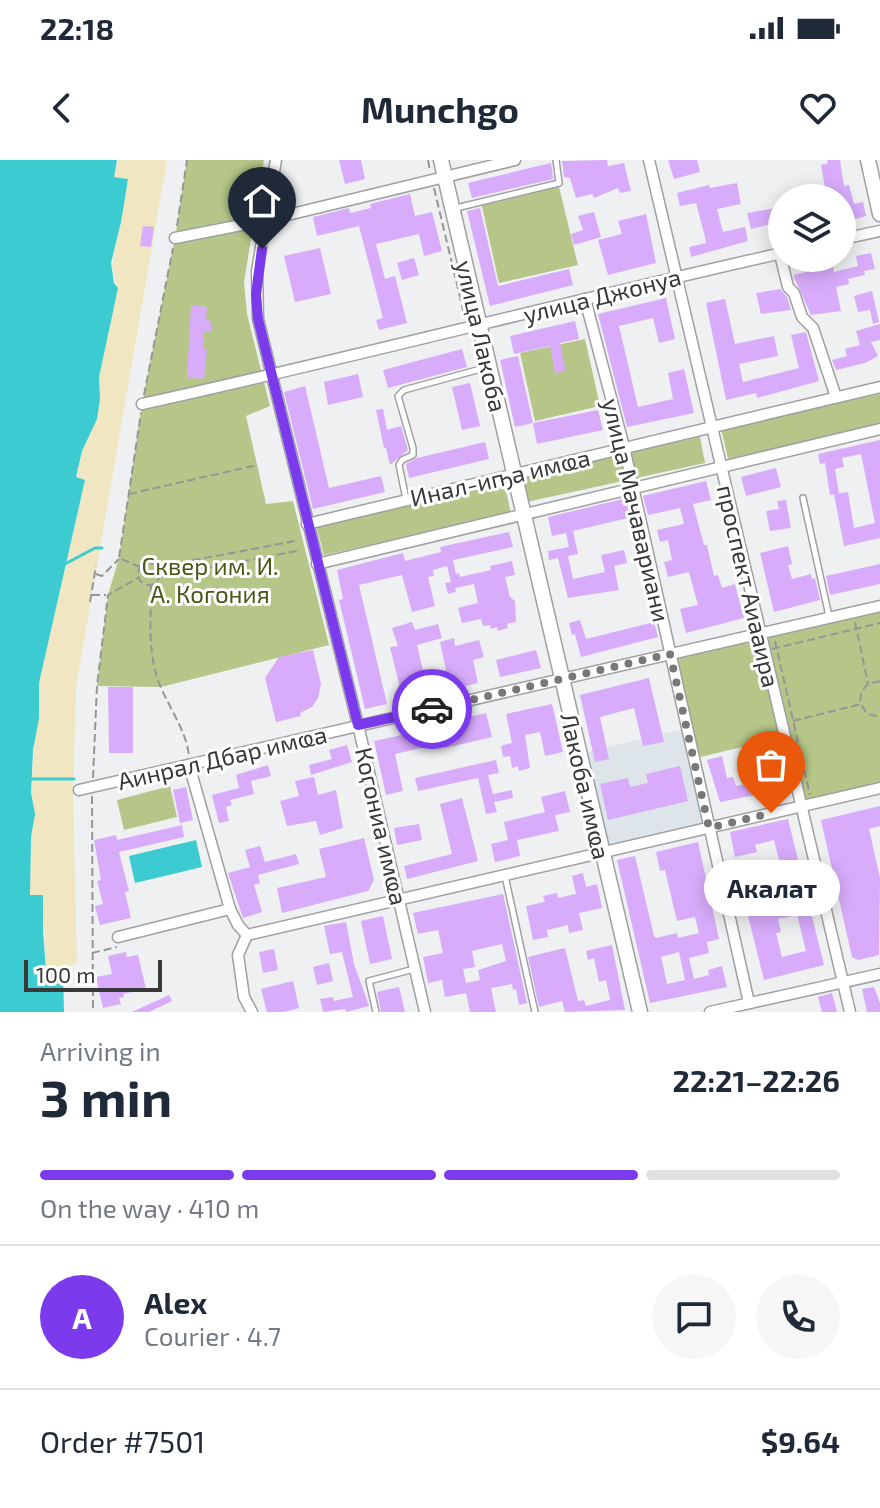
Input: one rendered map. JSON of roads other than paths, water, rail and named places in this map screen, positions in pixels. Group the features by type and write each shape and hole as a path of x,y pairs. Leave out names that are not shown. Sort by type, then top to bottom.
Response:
{"main road":[{"name":"улица Лакоба","path":"441,160 523,513"},
{"path":"868,160 880,214"},
{"name":"Лакоба имҩа","path":"523,513 640,1012"}],"street":[{"name":"Коӷониа имҩа","path":"276,160 256,294 258,319 425,1012"},
{"path":"175,238 267,220 515,160"},
{"name":"проспект Аиааира","path":"649,160 760,633 807,805 850,1010"},
{"path":"856,236 880,231"},
{"name":"улица Джонуа","path":"142,404 768,256"},
{"path":"785,272 788,287 794,293 802,317 813,328 836,397"},
{"name":"улица Мачавариани","path":"585,299 624,447 749,1003"},
{"name":"Инал-иҧа имҩа","path":"307,524 880,387"},
{"name":"Инал-иҧа имҩа","path":"317,564 880,429"},
{"name":"Аинрал Дбар имҩа","path":"79,790 880,606"},
{"path":"189,765 230,909 247,935"},
{"path":"247,935 880,788"},
{"path":"118,937 230,909"},
{"path":"247,935 238,955 244,997 252,1012"},
{"path":"710,1012 880,974"}],"lane":[{"path":"452,209 559,183 556,160"},
{"path":"406,499 399,465 413,455 413,448 398,396 404,390 489,367"},
{"path":"803,498 829,617"},
{"path":"505,875 535,1012"},
{"path":"376,1012 369,981 415,969"}],"water":[{"path":"0,160 117,160 114,177 128,179 111,263 114,283 118,288 99,377 97,419 82,451 76,477 85,480 39,683 39,718 33,750 31,793 35,814 31,837 30,895 43,895 46,971 63,970 64,1012 0,1012"},
{"path":"196,840 202,867 135,883 129,856"}],"waterway":[{"path":"65,564 95,548 102,548"},
{"path":"32,779 74,779"}],"place":[{"name":"Акалат","path":"771,813"}],"park label":[{"name":"Сквер им. И. А. Когония","path":"210,579"}]}
